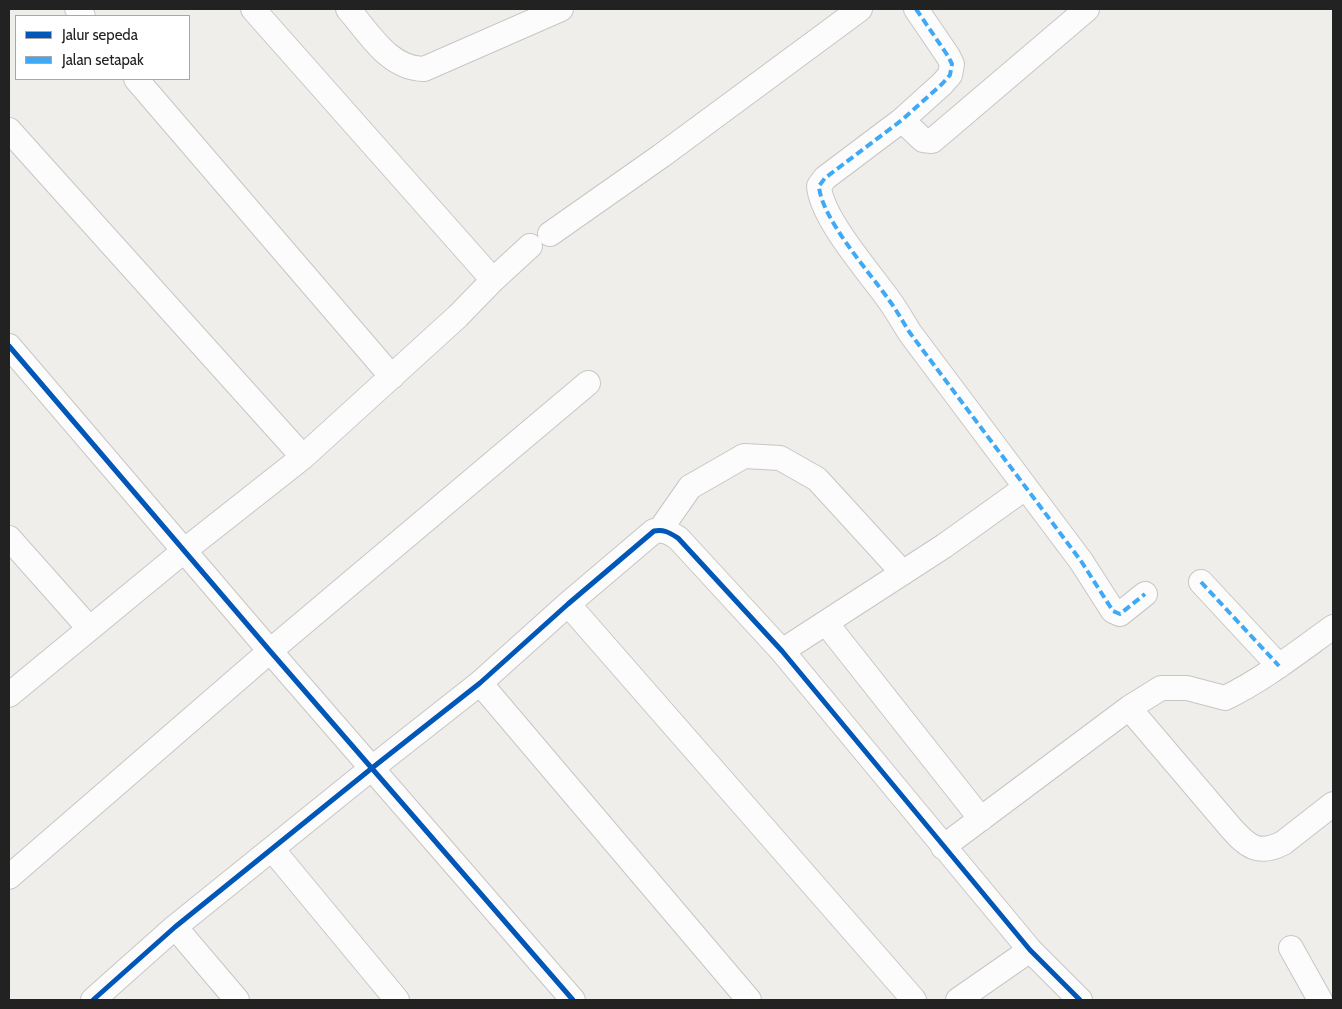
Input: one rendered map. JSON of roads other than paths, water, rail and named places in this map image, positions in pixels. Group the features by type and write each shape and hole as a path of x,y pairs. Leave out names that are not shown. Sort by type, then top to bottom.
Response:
{"street":[{"path":"253,9 493,280"},
{"path":"348,9 386,53 401,64 414,69 424,69 518,18 561,9"},
{"path":"550,234 661,156 860,9"},
{"path":"916,9 948,56 952,64 950,75 902,120 825,178 818,186 819,196 841,235 891,302 910,333 1080,562 1115,613 1120,614 1145,594"},
{"path":"902,120 923,140 932,141 1087,9"},
{"path":"137,80 392,377"},
{"path":"9,130 303,458"},
{"path":"9,694 185,550 303,458 458,316 530,246"},
{"path":"9,346 270,651 573,1000"},
{"path":"9,877 270,651 588,383"},
{"path":"660,530 690,487 744,456 780,458 817,479 903,573"},
{"path":"782,651 944,546 1025,488"},
{"path":"93,1000 175,927 480,683 568,604 654,531 660,530 669,532 678,538 782,651 1030,950 1080,1000"},
{"path":"9,538 89,628"},
{"path":"1201,582 1279,666"},
{"path":"568,604 914,1000"},
{"path":"826,623 981,819"},
{"path":"943,847 1129,708 1162,688 1187,688 1225,698 1246,688 1333,626"},
{"path":"480,683 749,1000"},
{"path":"1129,708 1244,843 1252,847 1262,850 1273,848 1333,804"},
{"path":"272,849 398,1000"},
{"path":"175,927 237,1000"},
{"path":"1291,948 1320,1000"},
{"path":"958,1000 1030,950"}]}
